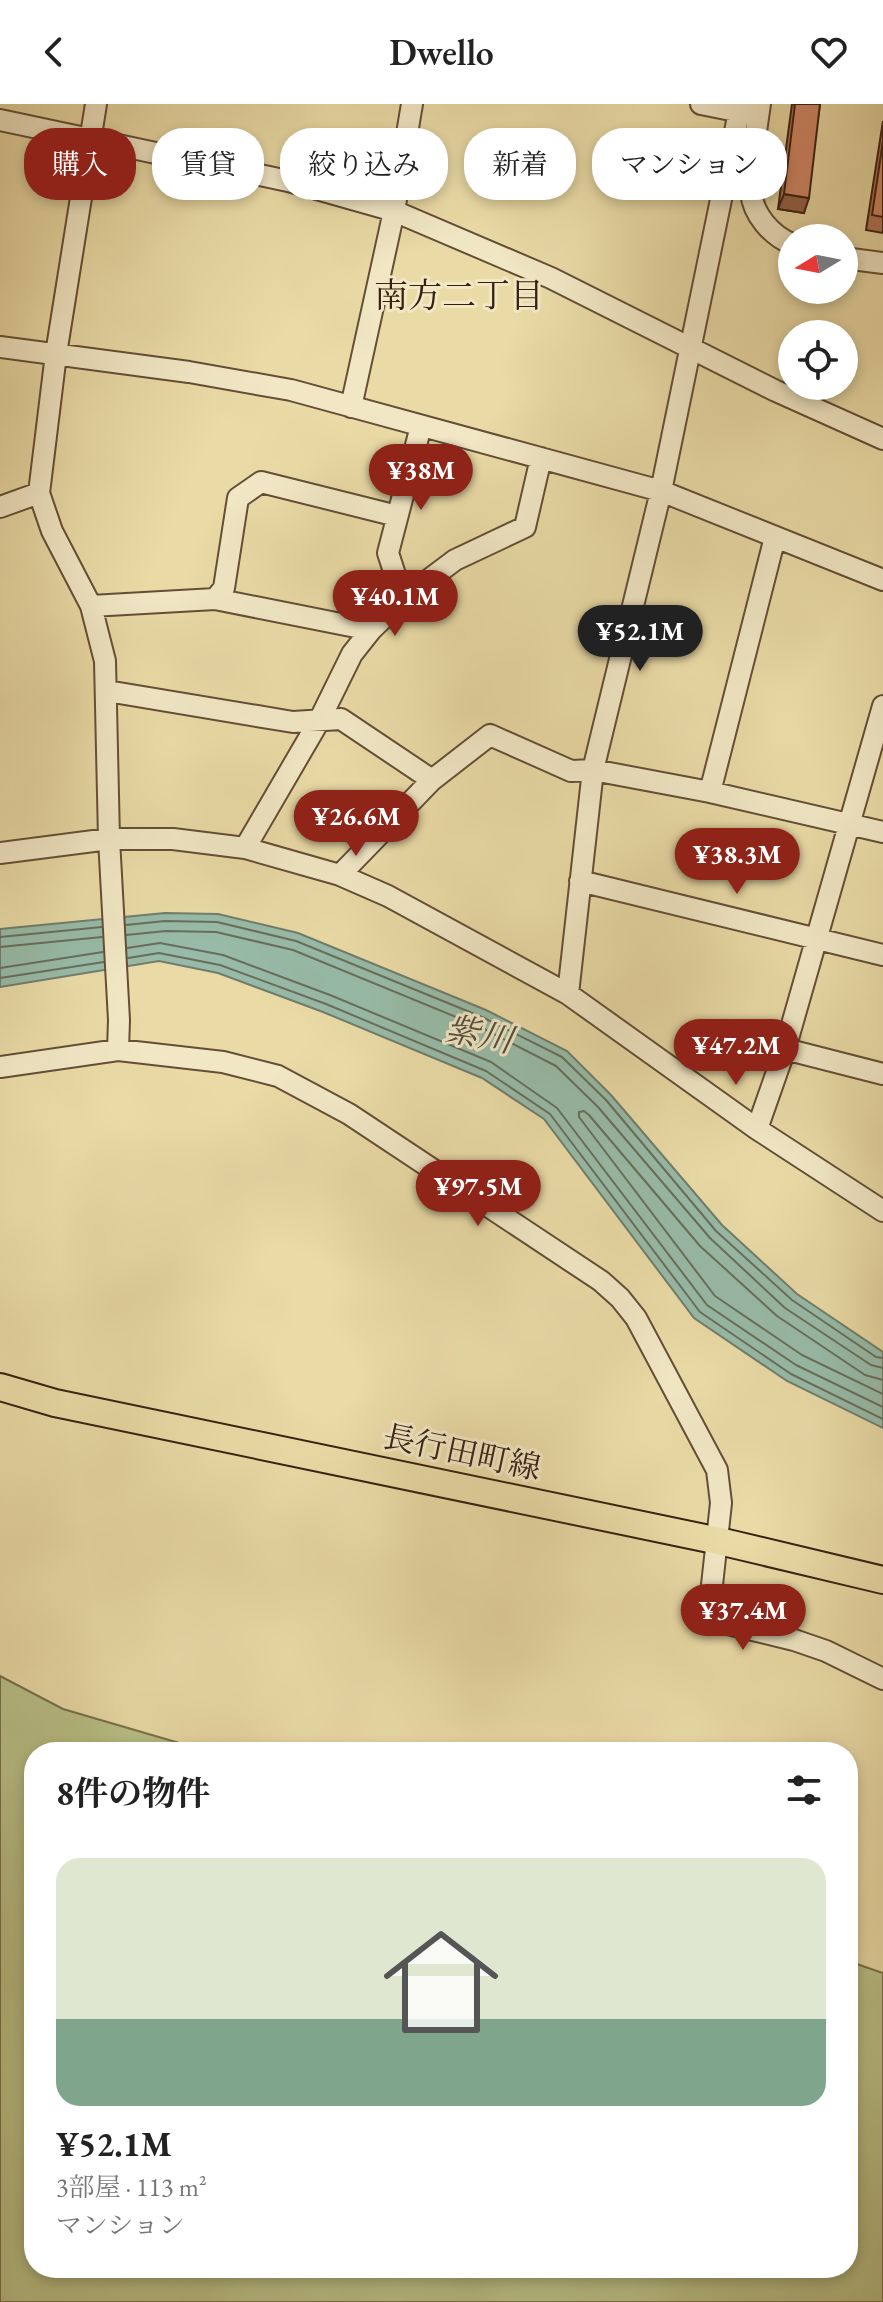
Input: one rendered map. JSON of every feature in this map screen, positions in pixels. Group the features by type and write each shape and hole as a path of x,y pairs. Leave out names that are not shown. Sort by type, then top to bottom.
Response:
{"main road":[{"name":"長行田町線","path":"0,1390 719,1541 883,1580"}],"street":[{"path":"92,128 96,104"},
{"path":"351,407 394,211 412,104"},
{"path":"701,104 753,110"},
{"path":"753,110 751,194 767,229 778,238"},
{"path":"568,994 593,770 661,491 691,349 753,110"},
{"path":"0,120 36,128"},
{"path":"136,150 288,181 394,211 551,278 776,391 883,439"},
{"path":"80,200 56,354 39,493 52,531 91,606 105,661 118,1050"},
{"path":"858,260 883,263"},
{"path":"0,347 291,390 661,491 883,580"},
{"path":"403,599 388,553 421,426"},
{"path":"245,848 319,721 352,654 403,599 455,560 525,527 541,458"},
{"path":"215,599 224,588 238,498 261,482 397,516"},
{"path":"0,507 39,493"},
{"path":"710,792 775,537"},
{"path":"91,606 215,599 371,630"},
{"path":"107,691 293,722 341,719 432,780"},
{"path":"757,1129 785,1049 883,709"},
{"path":"340,875 432,780 490,735 571,771 593,770 710,792 883,832"},
{"path":"0,853 109,839 173,839 245,848 340,875 388,896 568,994 757,1129 883,1211"},
{"path":"580,881 883,955"},
{"path":"785,1049 883,1074"},
{"path":"0,1067 118,1050 223,1062 278,1076 349,1114 601,1281 636,1318 717,1470 721,1503 711,1594 715,1612 728,1624 826,1651 883,1679"}],"green space":[{"path":"0,1676 63,1709 176,1742 24,1742 24,2278 858,2278 858,1964 883,1973 883,2302 0,2302"}],"water":[{"name":"紫川","path":"165,913 218,914 298,933 486,1010 567,1051 611,1095 722,1225 797,1294 883,1352 883,1428 787,1381 694,1318 544,1119 482,1078 323,1012 218,973 159,961 0,987 0,929"}],"building":[{"path":"795,104 820,104 809,198 787,194"},
{"path":"883,141 883,217 872,215"}],"district":[{"name":"南方二丁目","path":"459,295"}]}
